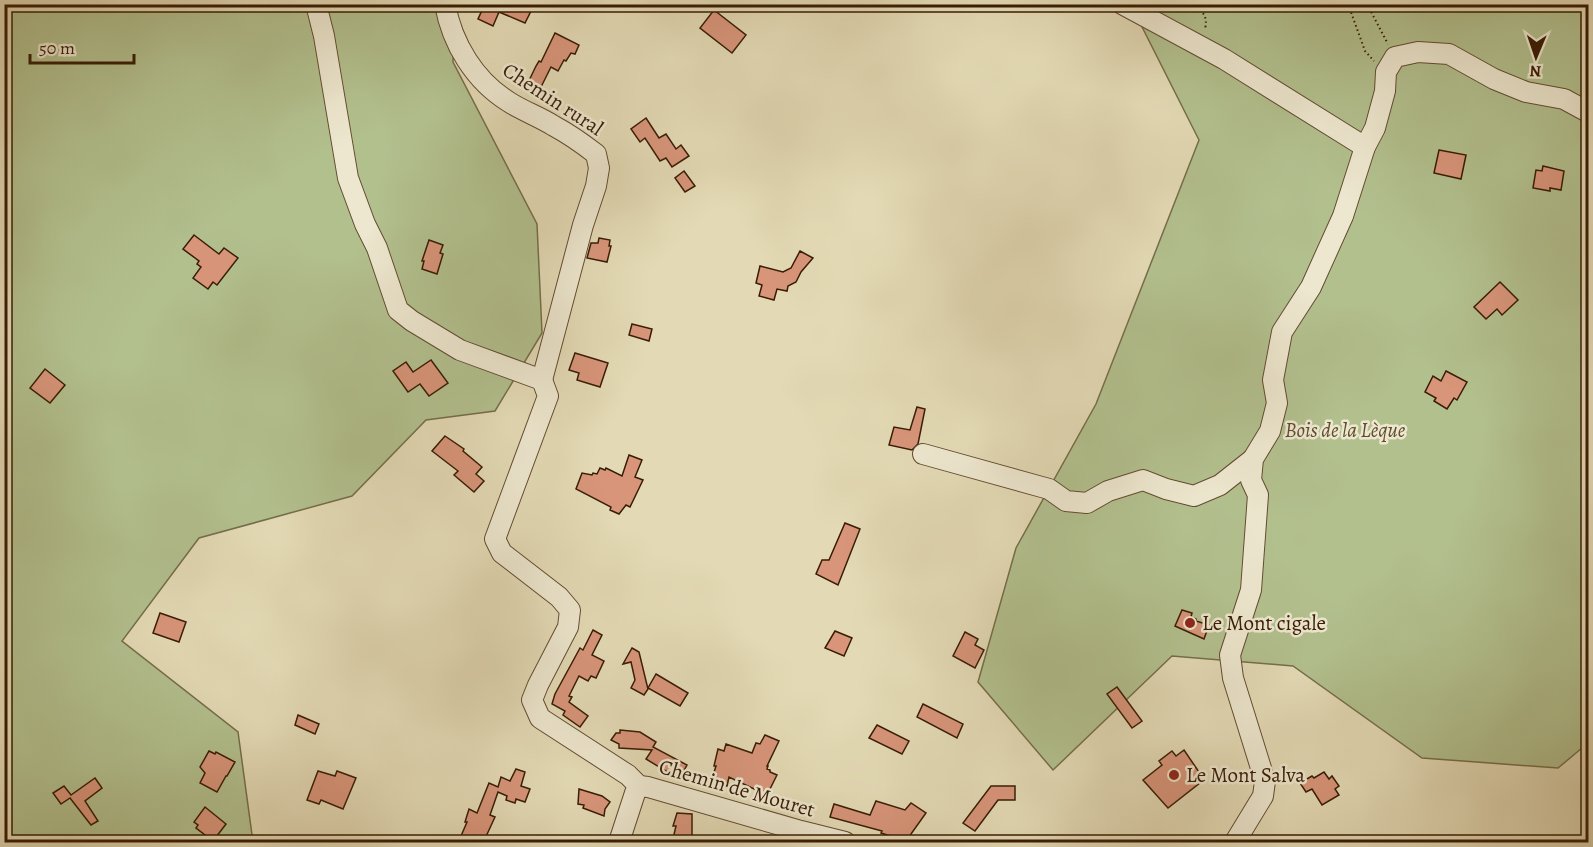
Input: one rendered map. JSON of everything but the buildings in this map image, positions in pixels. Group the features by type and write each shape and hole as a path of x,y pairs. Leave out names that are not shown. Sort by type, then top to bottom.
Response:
{"street":[{"path":"316,4 324,36 348,178 365,224 377,248 398,310 460,350 542,380"},
{"name":"Chemin rural","path":"444,4 448,21 464,56 482,81 508,102 554,126 596,154 600,168 542,380 548,396 495,539 502,553 559,597 570,610 568,627 532,700 540,718 628,775 639,786"},
{"path":"1122,4 1249,74 1365,147"},
{"path":"922,454 1049,489 1066,501 1087,503 1108,492 1143,480 1194,496 1220,485 1253,459 1270,430 1277,403 1273,380 1282,332 1311,287 1343,216 1365,147 1375,128 1390,64 1418,52 1449,54 1494,79 1526,92 1564,99 1588,112"},
{"path":"1235,843 1263,796 1265,781 1233,678 1230,655 1251,590 1258,495 1251,480 1253,459"},
{"name":"Chemin de Mouret","path":"619,843 634,793 639,786 845,843"}],"path":[{"path":"1193,4 1207,21 1199,46"},
{"path":"1348,4 1365,51 1390,64"},
{"path":"1367,4 1390,64"}],"green space":[{"path":"5,5 455,5 453,62 537,224 542,333 495,411 426,420 352,496 199,538 122,641 238,732 253,842 5,842"},
{"name":"Bois de la Lèque","path":"1131,5 1588,5 1588,743 1558,768 1422,758 1293,666 1172,656 1053,770 978,682 1016,548 1096,404 1199,140"}],"place":[{"name":"Le Mont cigale","path":"1190,623"},
{"name":"Le Mont Salva","path":"1174,775"}]}
